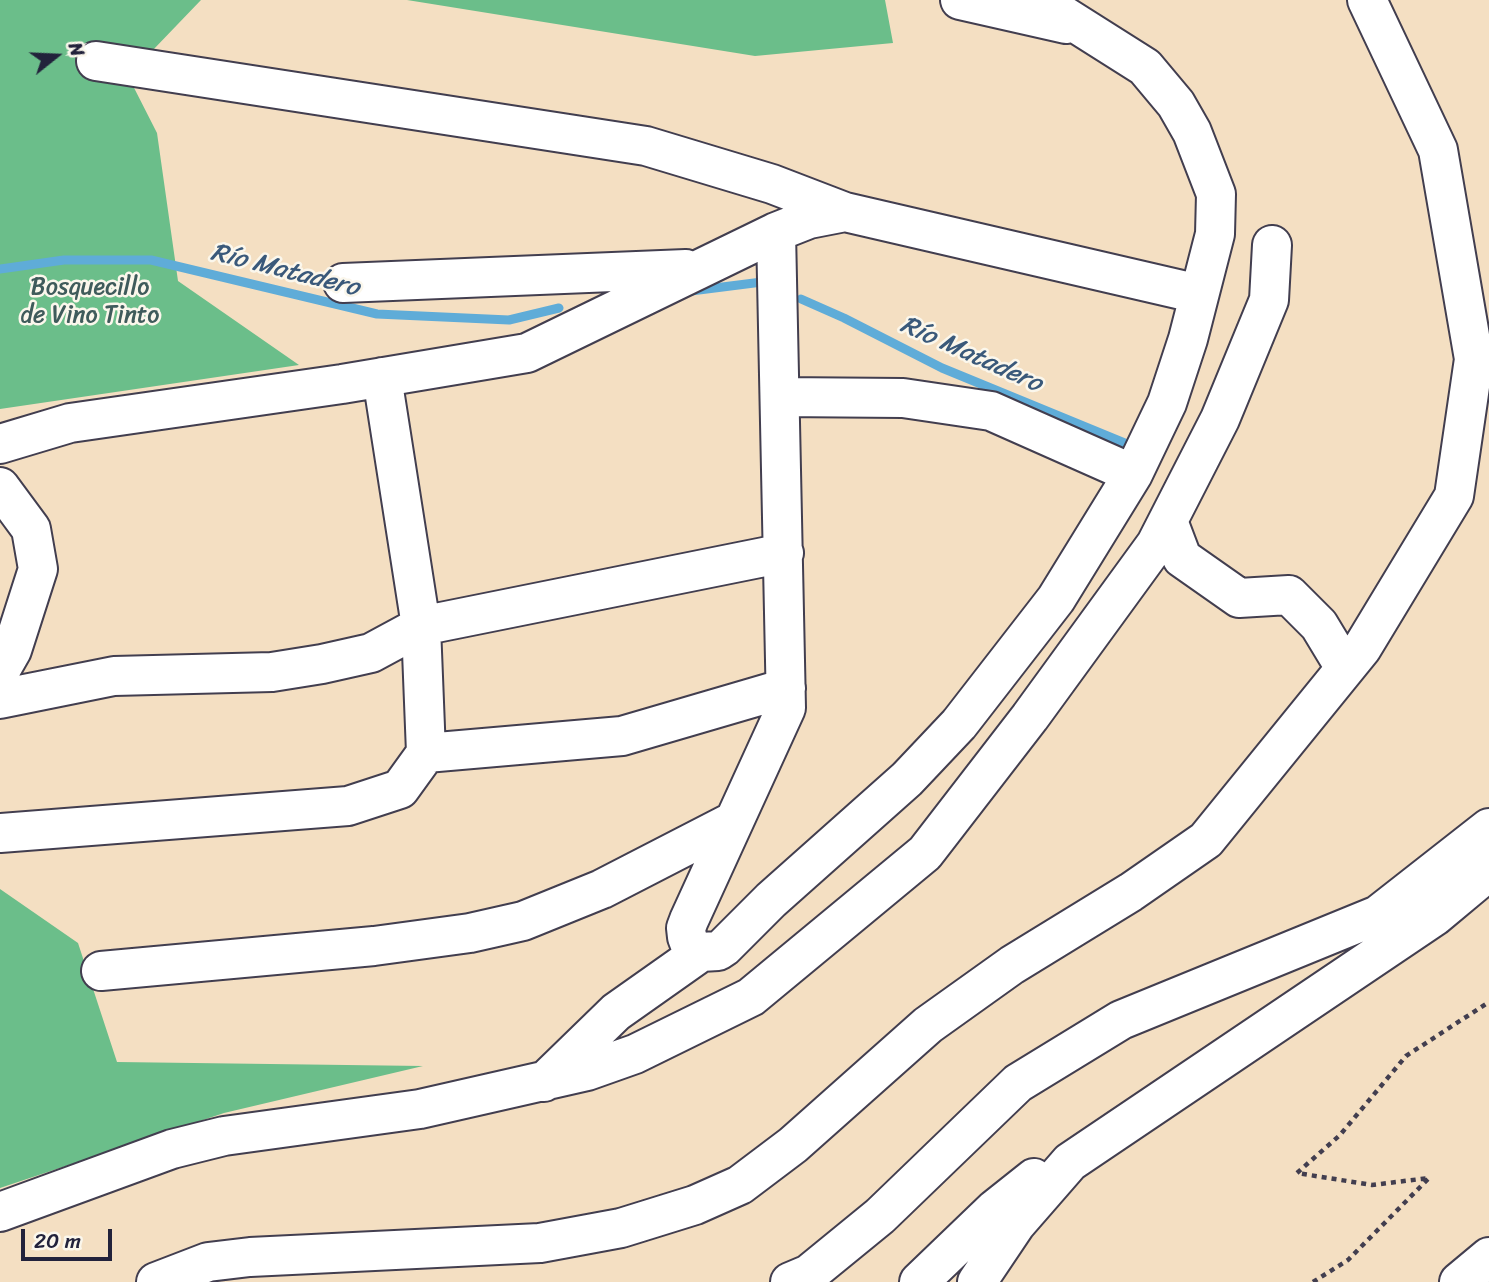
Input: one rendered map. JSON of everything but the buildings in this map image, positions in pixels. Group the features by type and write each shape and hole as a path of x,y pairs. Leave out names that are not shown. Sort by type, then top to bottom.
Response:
{"street":[{"path":"960,0 1085,28"},
{"path":"543,1083 616,1012 701,952 718,951 724,947 771,900 907,779 959,724 1056,599 1133,474 1167,403 1188,338 1215,234 1216,194 1202,154 1176,104 1145,67 1039,0"},
{"path":"156,1282 208,1262 250,1257 540,1243 621,1228 695,1205 740,1185 793,1145 928,1025 1012,965 1130,892 1206,840 1362,648 1454,496 1474,359 1438,149 1367,0"},
{"path":"96,61 646,146 772,184 845,212 1199,294"},
{"path":"0,444 70,423 527,353 776,233 810,219 845,212"},
{"path":"701,952 690,945 687,928 786,708 776,233"},
{"path":"0,1212 172,1149 224,1136 420,1109 587,1072 635,1054 751,997 925,853 1030,717 1156,544 1220,419 1269,300 1272,245"},
{"path":"343,283 702,269"},
{"path":"0,834 348,806 400,789 426,753 421,626 382,377"},
{"path":"780,397 904,398 990,411 1133,474"},
{"path":"0,487 31,529 38,569 12,650 0,671"},
{"path":"1168,521 1182,558 1239,598 1289,595 1319,625 1345,668"},
{"path":"0,699 114,676 272,672 322,664 371,653 421,626 784,553"},
{"path":"426,753 622,736 786,688"},
{"path":"101,971 374,946 470,933 523,921 602,888 734,821"},
{"path":"790,1282 809,1274 880,1216 1018,1083 1121,1020 1378,915 1489,828"},
{"path":"919,1282 995,1209 1035,1177 1070,1162 1435,916 1489,870"},
{"path":"977,1282 1016,1224 1070,1162"},
{"path":"1459,1282 1489,1257"}],"path":[{"path":"1312,1282 1348,1260 1429,1178 1372,1185 1297,1173 1340,1135 1406,1056 1489,1002"}],"green space":[{"name":"Bosquecillo de Vino Tinto","path":"0,0 201,0 128,76 157,133 178,281 299,365 0,409"},
{"path":"407,0 885,0 893,43 755,56"},
{"path":"0,889 78,943 117,1062 423,1066 224,1113 0,1188"}],"waterway":[{"name":"Río Matadero","path":"0,269 64,260 151,260 377,314 509,320 559,308"},
{"name":"Río Matadero","path":"691,291 762,282"},
{"name":"Río Matadero","path":"801,299 942,368 1127,444"}]}
